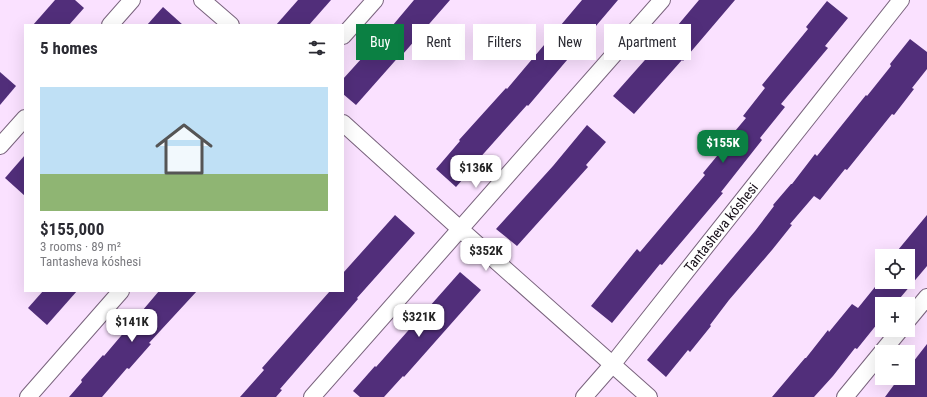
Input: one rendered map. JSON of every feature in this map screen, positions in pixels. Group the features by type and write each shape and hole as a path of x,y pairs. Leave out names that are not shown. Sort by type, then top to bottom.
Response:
{"street":[{"path":"111,24 132,0"},
{"path":"202,0 230,24"},
{"path":"344,35 375,0"},
{"path":"312,397 662,0"},
{"name":"Tantasheva kóshesi","path":"584,397 612,365 901,0"},
{"path":"0,146 24,119"},
{"path":"344,124 460,230 649,397"},
{"path":"28,397 120,292"},
{"path":"915,312 927,297"},
{"path":"845,397 894,337"}],"building":[{"path":"55,0 75,0 84,8 70,24 34,24"},
{"path":"298,0 331,0 310,24 277,24"},
{"path":"414,0 450,0 429,24 412,24 412,44 404,53 404,24 394,24"},
{"path":"582,0 618,0 596,26 596,24 562,24"},
{"path":"699,0 735,0 691,52 691,24 679,24"},
{"path":"827,1 848,18 825,46 828,48 781,104 785,107 760,138 762,140 721,192 723,193 662,265 660,264 612,323 591,306 637,249 640,252 705,175 703,173 722,150 720,149 746,118 743,116 765,88 762,85 808,29 806,27"},
{"path":"163,7 182,24 148,24"},
{"path":"910,39 927,52 927,69 912,88 914,89 894,115 892,114 847,170 845,169 820,200 814,196 790,224 792,225 772,250 729,300 710,325 711,326 690,352 688,350 666,377 647,360 755,231 774,206 773,205 792,184 815,154 817,156 866,95 867,96"},
{"path":"544,45 544,60 567,60 528,106 527,105 477,161 478,162 456,187 436,169 460,141 459,140 506,88 507,89 531,60 536,60 536,55"},
{"path":"360,60 396,60 356,105 344,95 344,78"},
{"path":"645,60 682,60 634,114 613,96"},
{"path":"0,72 16,86 0,105"},
{"path":"587,125 606,142 586,165 588,167 517,246 496,229 553,166"},
{"path":"24,156 24,195 5,178"},
{"path":"395,215 415,233 357,298 358,299 280,389 282,390 276,397 240,397 264,370 262,368 329,292 344,292 344,272"},
{"path":"927,215 927,266 915,280 915,249 899,249"},
{"path":"460,272 481,290 404,377 403,376 384,397 360,397 353,391"},
{"path":"875,287 875,289 908,289 901,297 875,297 875,327 814,397 772,397 828,330 829,332 852,304 858,308"},
{"path":"42,292 76,292 47,325 28,308"},
{"path":"158,292 196,292 149,343 151,344 129,369 127,368 102,397 69,397 82,382 81,380 103,355 104,356"},
{"path":"927,344 927,397 885,397 894,385 915,385 915,359"}]}
